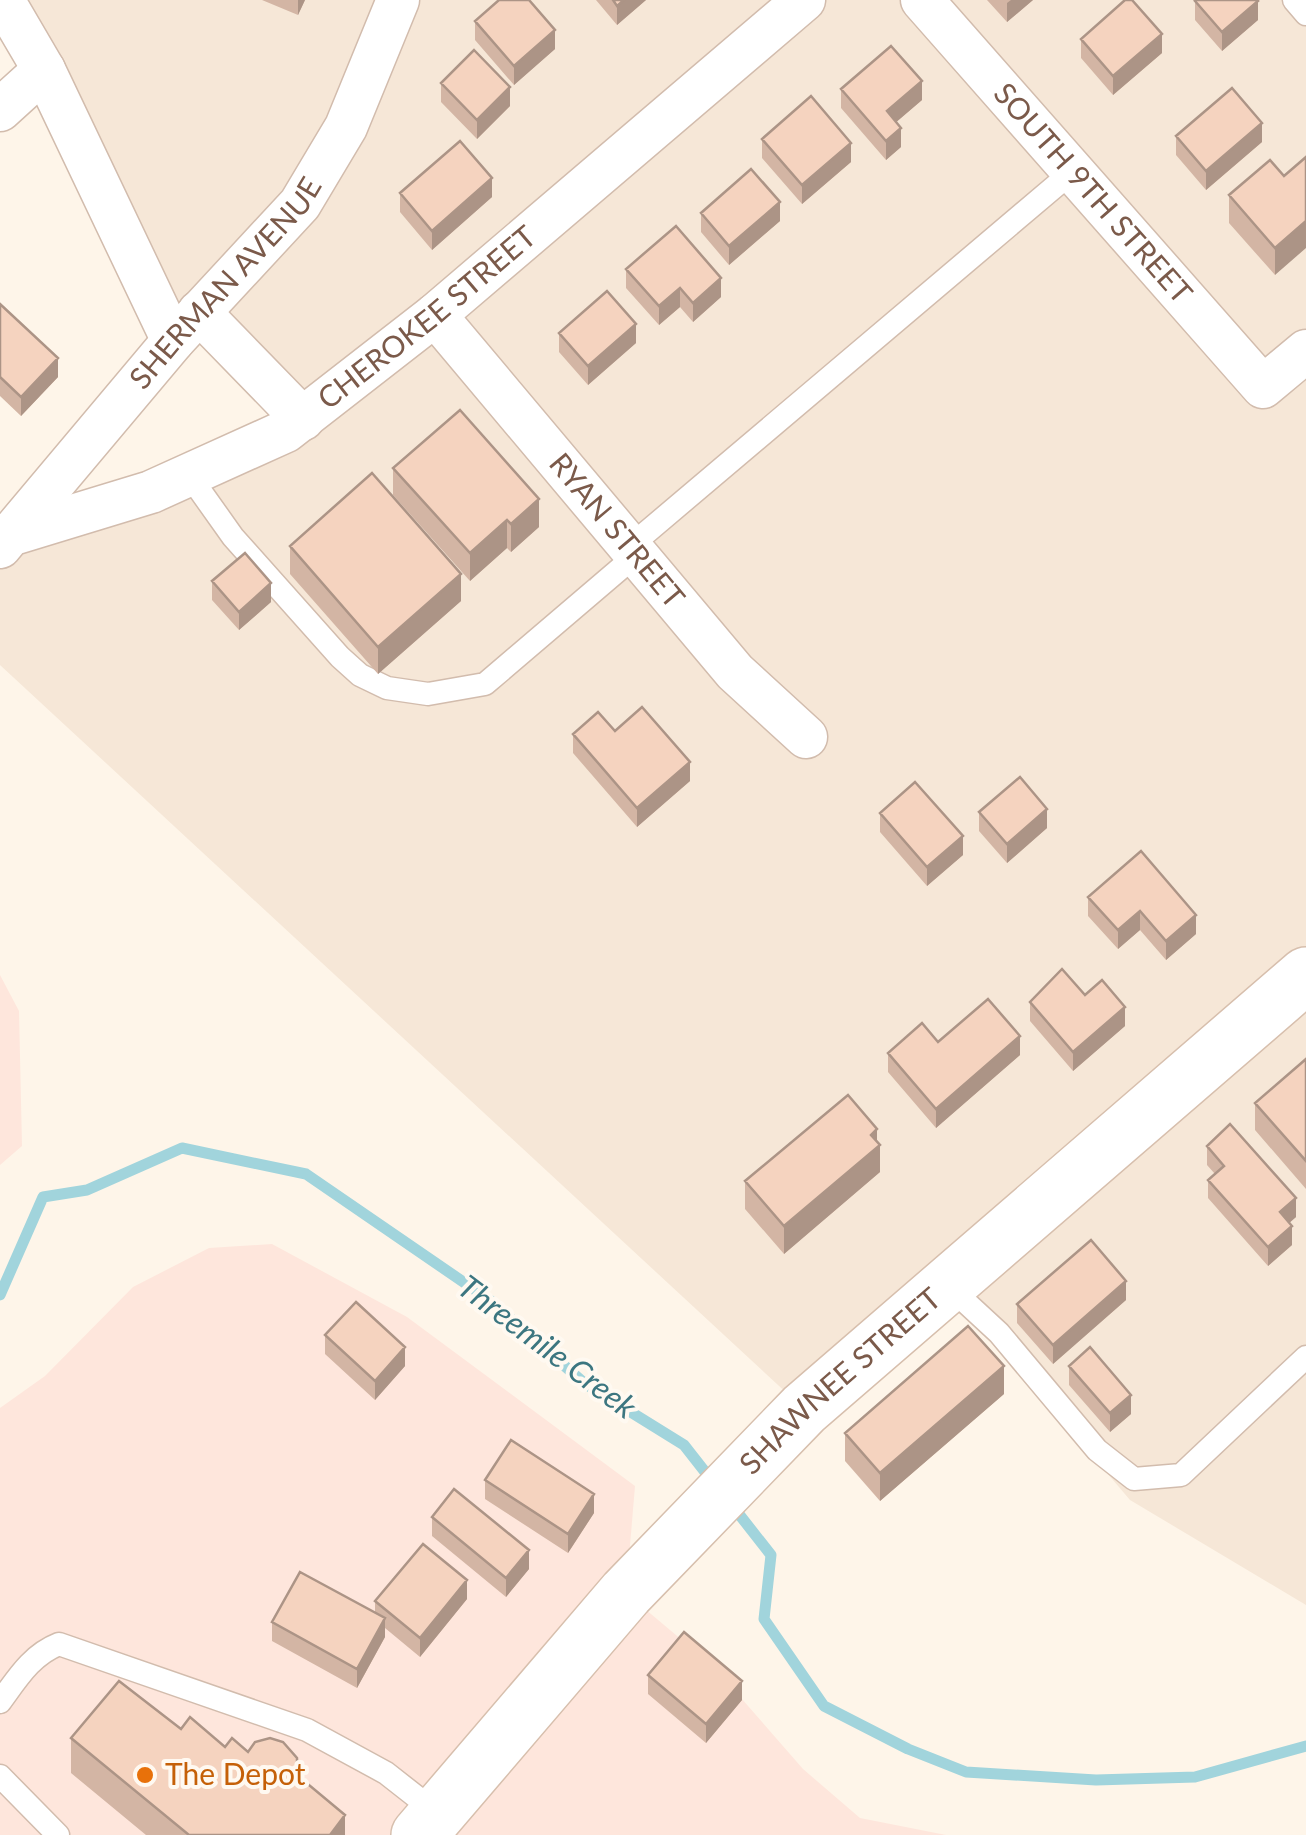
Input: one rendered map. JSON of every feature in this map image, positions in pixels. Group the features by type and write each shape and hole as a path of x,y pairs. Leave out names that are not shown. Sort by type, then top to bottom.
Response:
{"street":[{"path":"3,0 186,327 303,418"},
{"name":"SHERMAN AVENUE","path":"5,541 186,327 300,204 346,126 398,0"},
{"name":"CHEROKEE STREET","path":"5,541 151,492 286,432 435,316 804,0"},
{"name":"SOUTH 9TH STREET","path":"922,0 1263,387 1306,350"},
{"path":"0,110 44,70"},
{"name":"RYAN STREET","path":"435,316 735,672 806,737"},
{"name":"SHAWNEE STREET","path":"428,1824 626,1593 804,1408 1306,976"}],"lane":[{"path":"1294,0 1306,14"},
{"path":"189,475 233,536 360,675 387,688 428,694 485,684 1072,172"},
{"path":"946,1283 999,1332 1097,1450 1134,1479 1181,1475 1306,1357"},
{"path":"0,1702 25,1668 44,1650 59,1644 307,1730 386,1773 428,1824"},
{"path":"0,1776 58,1835"}],"shaded area":[{"path":"3,0 1306,0 1306,1605 1130,1500 946,1284 804,1409 0,665 0,547 286,431 199,313 173,341"},
{"path":"0,975 19,1011 22,1146 0,1165"},
{"path":"272,1244 407,1317 635,1486 626,1593 714,1667 803,1769 860,1818 946,1835 0,1835 0,1408 45,1376 133,1287 209,1248"}],"building":[{"path":"499,0 529,0 555,30 514,66 475,21"},
{"path":"1125,0 1132,0 1162,34 1113,76 1081,39"},
{"path":"1197,0 1257,0 1258,1 1222,32"},
{"path":"891,46 922,81 887,111 901,128 886,141 841,89"},
{"path":"474,50 510,87 477,120 441,83"},
{"path":"1232,88 1262,123 1206,171 1176,136"},
{"path":"811,96 851,143 802,185 762,139"},
{"path":"460,141 492,178 432,231 400,193"},
{"path":"1306,157 1306,221 1275,248 1229,195 1270,160 1284,176"},
{"path":"751,169 780,202 729,246 701,213"},
{"path":"676,226 721,278 693,303 680,288 659,306 626,269"},
{"path":"607,291 636,324 588,366 559,333"},
{"path":"0,304 58,358 21,397 0,377"},
{"path":"460,410 539,499 511,524 507,520 470,553 393,468"},
{"path":"372,473 461,574 378,647 290,546"},
{"path":"245,553 271,583 239,612 212,581"},
{"path":"642,707 690,762 637,808 573,734 598,712 615,731"},
{"path":"1020,777 1047,809 1007,844 979,812"},
{"path":"915,782 963,836 927,867 880,813"},
{"path":"1141,851 1196,915 1166,941 1140,911 1118,930 1088,897"},
{"path":"1062,969 1085,995 1102,980 1125,1007 1073,1052 1030,1002"},
{"path":"988,999 1020,1036 936,1109 888,1053 922,1023 938,1042"},
{"path":"1306,1059 1306,1161 1255,1103"},
{"path":"848,1095 877,1129 871,1135 880,1145 784,1226 745,1181"},
{"path":"1230,1124 1296,1198 1280,1212 1292,1226 1268,1247 1208,1180 1224,1166 1207,1146"},
{"path":"1091,1240 1126,1281 1053,1345 1017,1304"},
{"path":"356,1302 405,1347 375,1381 325,1335"},
{"path":"968,1326 1004,1366 880,1473 845,1433"},
{"path":"1090,1347 1131,1395 1110,1413 1069,1366"},
{"path":"511,1440 594,1494 568,1534 485,1480"},
{"path":"454,1489 529,1550 506,1578 432,1517"},
{"path":"423,1544 467,1580 420,1638 375,1601"},
{"path":"300,1572 385,1618 357,1669 272,1622"},
{"path":"684,1632 742,1681 706,1724 648,1675"},
{"path":"119,1681 181,1729 190,1717 225,1747 232,1738 248,1752 255,1742 270,1738 283,1742 297,1758 297,1775 345,1815 330,1835 189,1835 71,1738"}],"waterway":[{"name":"Threemile Creek","path":"0,1295 43,1197 87,1190 182,1148 306,1174 491,1301 584,1383 684,1445 713,1482"},
{"name":"Threemile Creek","path":"731,1504 771,1555 764,1619 824,1706 908,1749 966,1772 1096,1780 1195,1777 1306,1746"}],"place":[{"name":"The Depot","path":"145,1775"}]}
